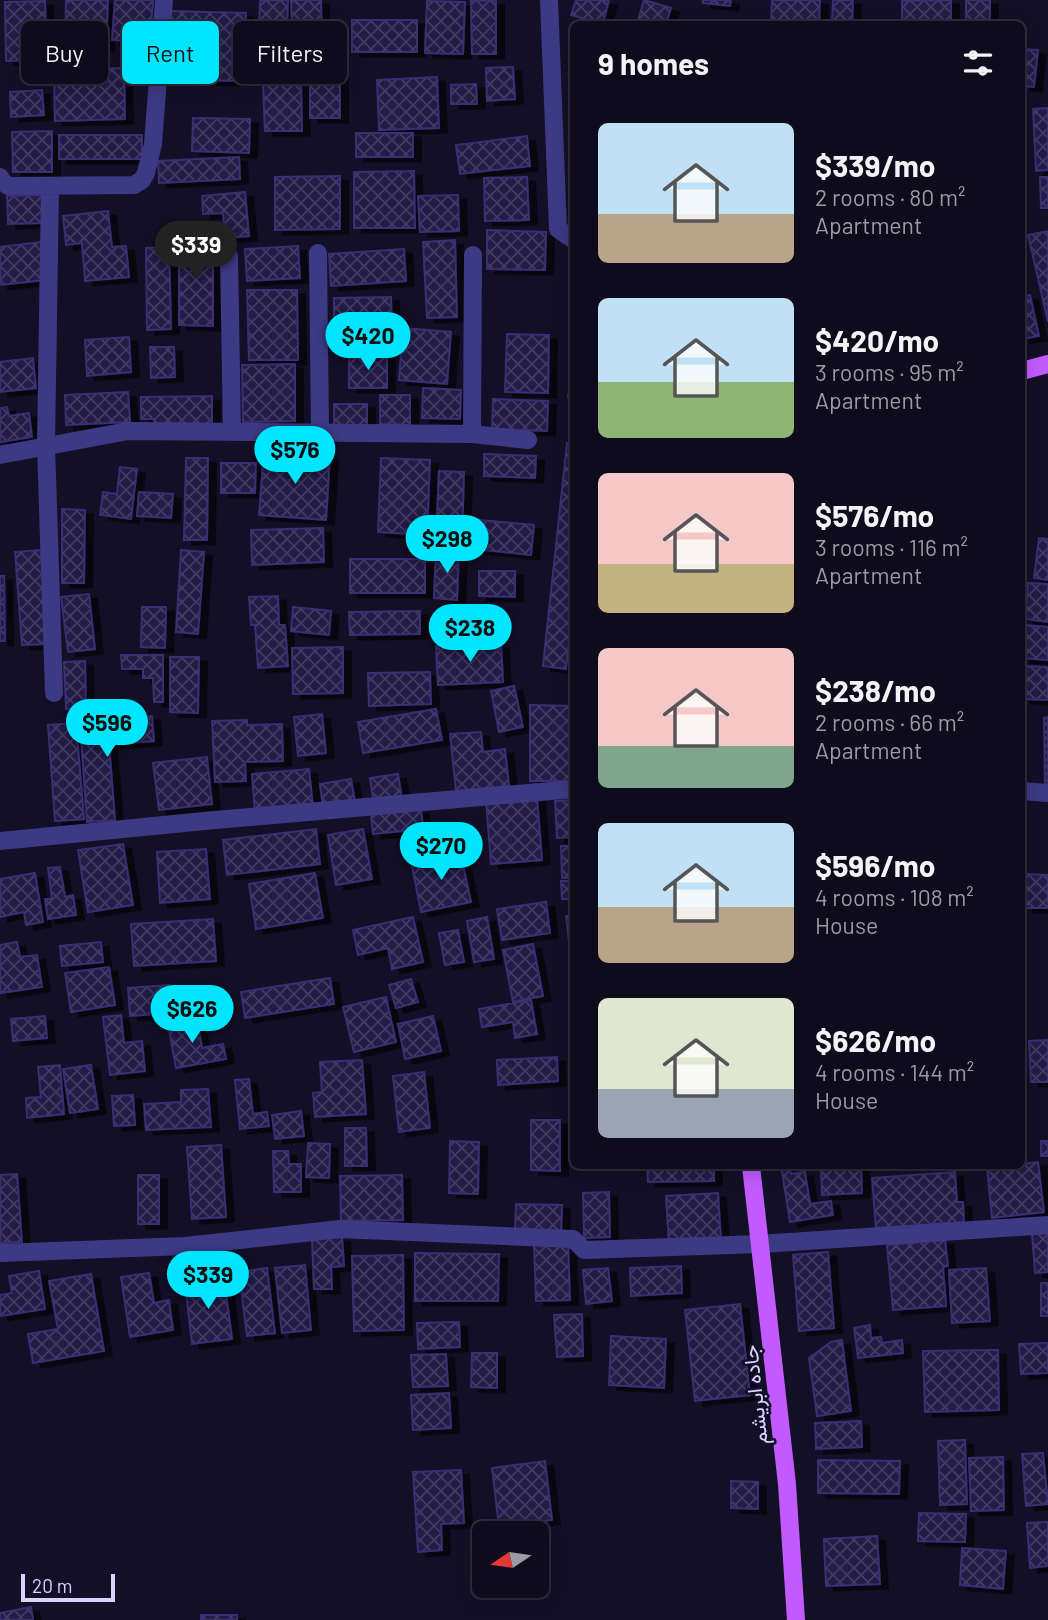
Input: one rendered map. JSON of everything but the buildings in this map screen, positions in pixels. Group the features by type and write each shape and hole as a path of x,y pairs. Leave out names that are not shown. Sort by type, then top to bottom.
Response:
{"main road":[{"path":"1025,370 1048,364"},
{"name":"جاده ابریشم","path":"751,1169 787,1483 796,1620"}],"street":[{"path":"0,177 8,186 134,185 142,180 153,144 164,0"},
{"path":"549,0 558,229 570,237"},
{"path":"50,186 46,446 54,693"},
{"path":"318,253 320,433"},
{"path":"472,255 472,435"},
{"path":"229,256 232,432"},
{"path":"0,455 128,431 472,435 528,440"},
{"path":"0,841 570,789"},
{"path":"1025,792 1048,793"},
{"path":"0,1253 185,1246 340,1229 573,1239 584,1250 760,1244 1048,1225"}]}
